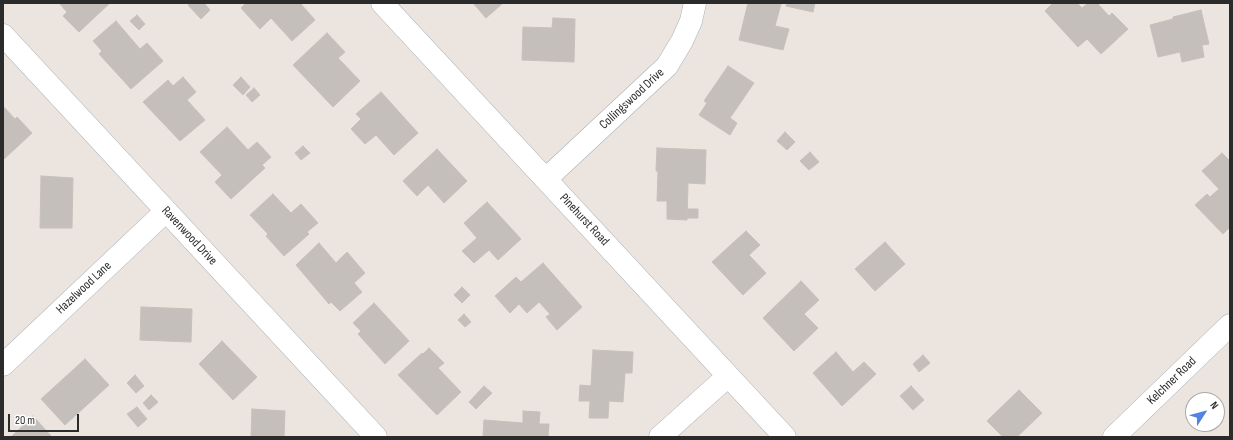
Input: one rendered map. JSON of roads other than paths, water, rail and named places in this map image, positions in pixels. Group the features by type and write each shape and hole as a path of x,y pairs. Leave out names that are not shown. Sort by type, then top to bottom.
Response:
{"street":[{"name":"Pinehurst Road","path":"382,3 785,437"},
{"name":"Collingswood Drive","path":"546,180 667,66 682,42 691,21 695,3"},
{"name":"Ravenwood Drive","path":"3,35 376,437"},
{"name":"Hazelwood Lane","path":"3,365 166,211"},
{"name":"Kelchner Road","path":"1114,437 1230,325"},
{"path":"660,437 728,376"}]}
